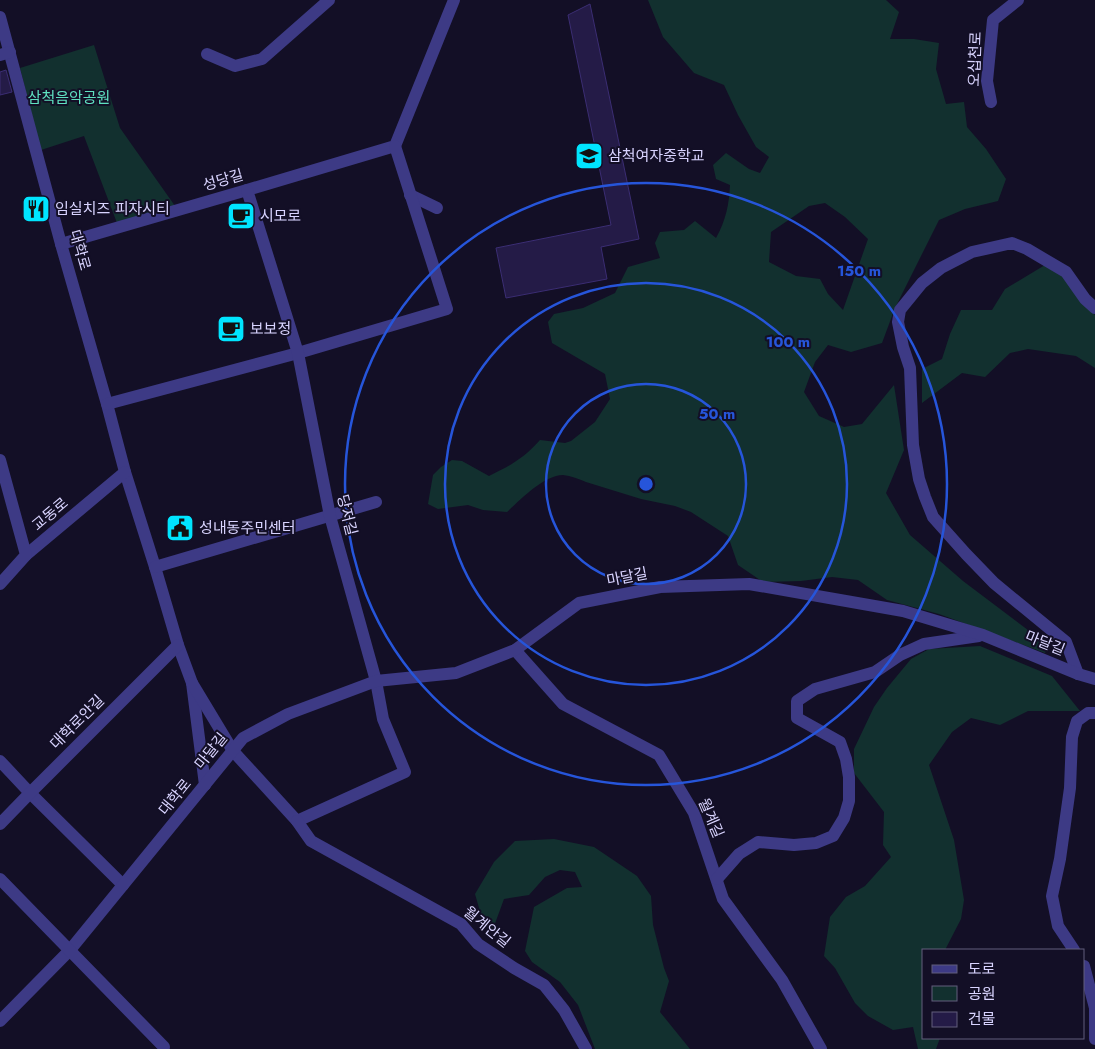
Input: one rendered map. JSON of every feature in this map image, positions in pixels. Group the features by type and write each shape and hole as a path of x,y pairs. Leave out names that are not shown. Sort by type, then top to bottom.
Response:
{"street":[{"path":"207,54 235,66 262,59 329,0"},
{"path":"107,404 298,353 447,309 394,146 454,0"},
{"name":"오십천로","path":"991,102 988,81 993,20 1018,0"},
{"name":"대학로","path":"0,17 5,53 125,472 178,644 192,682 233,751"},
{"name":"성당길","path":"61,244 394,146"},
{"name":"당저길","path":"247,190 298,353 330,516 376,681"},
{"path":"410,194 437,208"},
{"path":"1078,674 1066,642 994,583 933,516 919,479 913,445 910,368 898,322 900,310 922,284 941,268 972,252 1012,243 1027,249 1066,272 1085,300 1095,308"},
{"path":"0,460 26,555"},
{"name":"교동로","path":"0,584 26,555 125,472"},
{"path":"155,567 376,502"},
{"name":"마달길","path":"205,785 243,738 288,714 376,681 456,673 515,650 579,603 660,587 749,584 903,611 983,635 1078,674 1095,679"},
{"path":"717,879 740,854 758,842 794,845 816,843 833,836 844,818 849,801 849,777 846,759 840,742 797,718 797,701 815,689 875,672 900,654 924,644 983,635"},
{"name":"대학로안길","path":"0,824 178,644"},
{"name":"월계길","path":"515,650 563,704 658,755 694,812 723,898 782,980 821,1049"},
{"path":"297,821 405,772 383,719 376,681"},
{"name":"대학로","path":"0,1021 70,950 205,785 192,682"},
{"path":"1073,949 1058,926 1052,896 1060,859 1070,788 1072,736 1077,721 1088,713 1095,713"},
{"name":"월계안길","path":"233,751 297,821 311,842 461,924 478,944 544,985 564,1010 586,1049"},
{"path":"0,761 123,886"},
{"path":"0,879 164,1047"},
{"path":"1085,970 1095,1008 1095,1039"}],"green space":[{"path":"648,0 886,0 899,12 890,39 914,39 939,43 936,69 946,104 964,102 967,127 986,149 1006,179 998,201 965,209 939,220 895,308 882,343 851,352 828,345 815,362 804,392 819,416 844,427 862,424 894,385 904,450 886,493 910,535 963,581 1049,646 1045,653 939,614 887,600 858,580 832,577 801,581 763,582 738,565 728,536 691,512 675,506 641,499 569,476 556,476 548,479 525,495 507,512 483,510 468,505 438,509 428,504 433,475 452,460 462,461 489,476 516,461 540,440 565,443 571,441 595,422 610,399 605,374 552,343 548,322 554,314 583,308 615,293 628,267 660,258 655,243 660,232 684,230 695,221 716,238 726,212 730,185 716,179 713,165 726,153 749,169 760,173 769,157 756,147 724,85 694,73 663,37","holes":["825,203 845,217 868,239 843,310 828,294 820,279 796,276 769,262 771,232 809,206"]},
{"name":"삼척음악공원","path":"94,45 120,128 175,206 117,223 84,136 41,150 20,68"},
{"path":"1045,265 1063,277 1079,299 1095,315 1095,368 1076,356 1028,349 1010,353 985,377 962,373 922,403 922,369 942,359 950,334 961,310 992,310 1005,289"},
{"path":"980,646 1052,676 1080,711 1028,711 1000,725 971,718 952,732 929,765 954,840 964,900 961,919 946,949 922,949 922,1039 940,1039 936,1049 918,1049 913,1027 893,1030 868,1016 855,1003 835,968 824,956 830,917 846,897 865,886 891,857 883,845 884,812 854,773 854,749 874,707 887,688 911,659 929,649"},
{"path":"554,839 594,847 637,876 651,896 653,925 669,981 660,1012 690,1049 595,1049 578,1005 560,982 532,962 525,951 534,907 567,888 582,887 575,872 560,870 545,877 529,895 504,899 493,929 483,922 475,894 494,862 515,841"}],"building":[{"path":"590,4 639,239 601,247 607,279 506,298 496,248 611,225 568,15"},
{"path":"6,70 12,92 0,95 0,72"}],"place":[{"name":"삼척여자중학교","path":"589,156"},
{"name":"임실치즈 피자시티","path":"36,209"},
{"name":"시모로","path":"241,216"},
{"name":"보보정","path":"231,329"},
{"name":"성내동주민센터","path":"180,528"}]}
